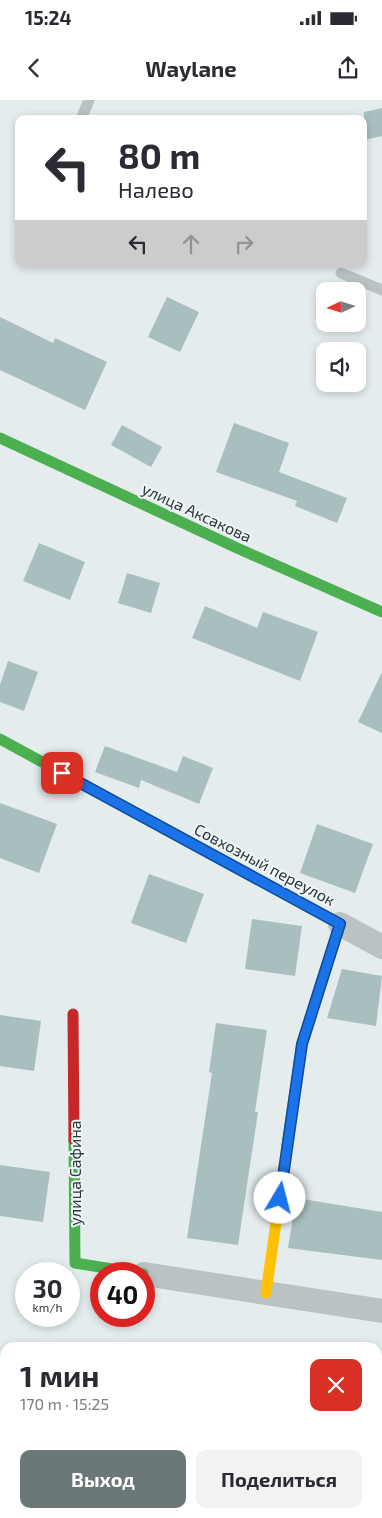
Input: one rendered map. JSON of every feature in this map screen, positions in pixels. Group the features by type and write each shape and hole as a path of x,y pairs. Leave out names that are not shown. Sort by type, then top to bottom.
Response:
{"street":[{"name":"улица Аксакова","path":"0,438 236,548 382,612"},
{"name":"Совхозный переулок","path":"0,739 340,924 302,1044 266,1293"},
{"path":"340,924 382,947"},
{"name":"улица Сафина","path":"73,1014 75,1263 90,1265"},
{"name":"улица Сафина","path":"155,1276 382,1312"}],"lane":[{"path":"83,115 89,100"},
{"path":"341,273 382,290"}],"building":[{"path":"382,108 382,136 367,139 367,115 364,115 364,112"},
{"path":"167,297 199,312 180,352 148,337"},
{"path":"0,317 53,343 55,338 107,362 85,410 0,370"},
{"path":"234,423 289,443 279,472 347,498 337,523 295,506 297,501 216,472"},
{"path":"122,425 162,447 151,467 111,445"},
{"path":"39,543 85,562 70,600 23,581"},
{"path":"127,573 160,583 151,613 118,603"},
{"path":"205,606 257,628 263,612 318,632 300,681 192,638"},
{"path":"8,661 38,672 24,711 0,702 0,685"},
{"path":"382,672 382,733 358,722"},
{"path":"105,746 177,772 183,756 213,768 199,804 141,780 139,788 95,772"},
{"path":"0,803 57,824 39,873 0,858"},
{"path":"317,824 373,844 355,893 300,873"},
{"path":"149,874 204,894 186,943 131,923"},
{"path":"252,919 302,926 295,976 245,969"},
{"path":"342,969 382,976 376,1026 327,1018"},
{"path":"0,1015 41,1021 34,1071 0,1066"},
{"path":"216,1023 267,1030 255,1112 258,1112 238,1245 187,1238 212,1073 209,1072"},
{"path":"0,1165 50,1172 43,1222 0,1216"},
{"path":"296,1198 382,1212 382,1260 288,1248"}],"traffic: fast":[{"path":"0,438 237,548 382,612"},
{"path":"0,739 340,924 302,1044 287,1146"},
{"path":"74,1140 75,1263 90,1265"}],"traffic: slow":[{"path":"266,1293 287,1146"}],"traffic: jam":[{"path":"73,1014 74,1140"}],"route":[{"path":"62,773 340,924 302,1044 280,1198"}]}
